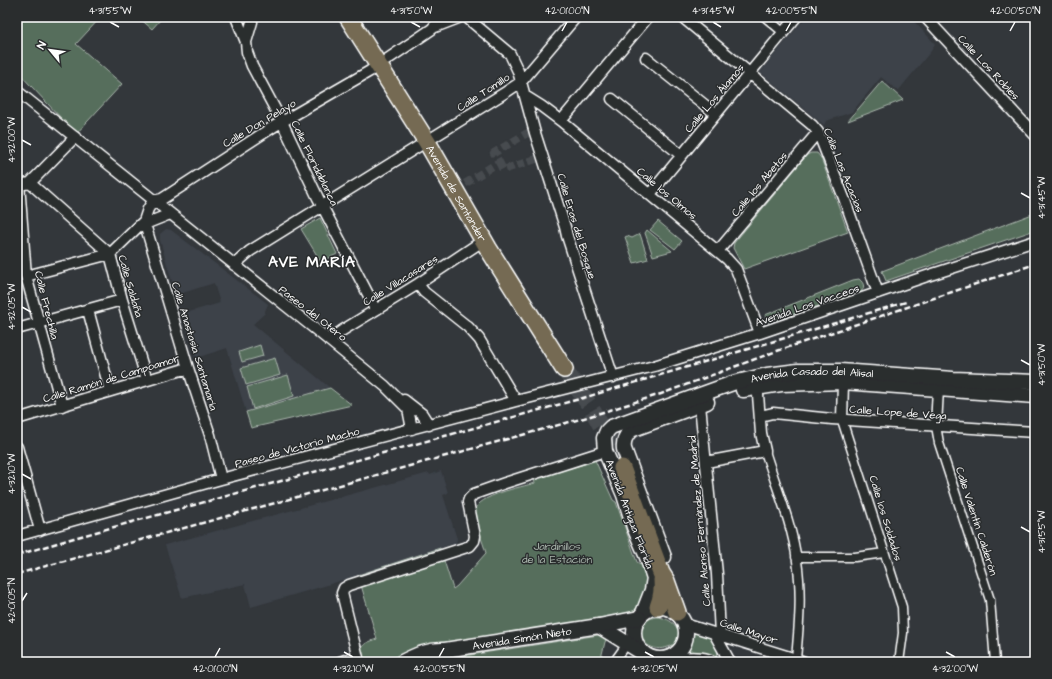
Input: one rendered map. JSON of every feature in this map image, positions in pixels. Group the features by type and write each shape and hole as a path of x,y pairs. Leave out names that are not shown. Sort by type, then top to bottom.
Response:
{"highway":[{"name":"Avenida de Santander","path":"348,17 427,142 484,240 564,369"},
{"path":"622,468 661,573 666,581 681,618"},
{"path":"646,612 662,598 663,589 661,573"}],"main road":[{"name":"Avenida Casado del Alisal","path":"624,450 626,435 631,430 739,391 757,382 798,371 840,371 953,379 1035,382"},
{"name":"Avenida Casado del Alisal","path":"604,445 607,431 611,427 733,383 757,382 781,384 844,382 1035,396"},
{"name":"Avenida Antigua Florida","path":"604,445 654,578 646,612"},
{"name":"Avenida Antigua Florida","path":"624,450 671,577 681,618"},
{"path":"599,626 645,655 657,659 670,658 681,650 684,644 686,631 681,618 671,609 646,612 634,628 637,646 645,655"},
{"name":"Avenida Simón Nieto","path":"418,662 599,626 646,612"},
{"name":"Avenida Simón Nieto","path":"402,662 418,654 435,649 445,656"}],"street":[{"path":"432,28 442,17"},
{"path":"432,28 461,17"},
{"name":"Calle Tomillo","path":"234,265 250,251 323,207 521,82 576,17"},
{"path":"561,121 648,17"},
{"name":"Calle Las Acacias","path":"682,17 818,132 844,198 878,293"},
{"path":"765,17 783,32"},
{"name":"Calle Los Álamos","path":"650,194 796,17"},
{"name":"Calle Los Robles","path":"925,17 1035,135"},
{"name":"Calle Eras del Bosque","path":"473,19 510,54 521,82 571,250 613,377"},
{"path":"238,21 245,25 253,20"},
{"path":"246,42 253,20"},
{"name":"Calle Floridablanca","path":"238,21 246,42 247,52 252,66 282,122 375,310"},
{"name":"Calle Don Pelayo","path":"153,201 162,198 282,122 378,65 432,28"},
{"path":"646,58 716,114"},
{"name":"Paseo del Otero","path":"17,91 153,201 422,414 429,425"},
{"name":"Calle los Olmos","path":"525,96 561,121 727,259 736,270 760,333"},
{"path":"612,98 681,155"},
{"path":"530,114 535,108 541,106"},
{"name":"Calle los Abetos","path":"718,251 818,132"},
{"path":"18,184 30,183 75,137"},
{"name":"Calle Saldaña","path":"30,183 110,254 122,300 147,380"},
{"name":"Calle Frechilla","path":"18,184 26,276 62,406"},
{"path":"144,223 148,209 153,201"},
{"path":"26,276 110,254 144,223 170,214"},
{"name":"Calle Anastasia Santamaría","path":"144,223 210,435 221,479"},
{"name":"Calle Villacasares","path":"329,340 484,240"},
{"name":"Avenida Los Vacceos","path":"584,384 654,366 760,333 1035,241"},
{"path":"418,284 424,292 468,327 475,335 516,401"},
{"path":"17,329 122,300"},
{"path":"88,310 110,391"},
{"name":"Calle Ramón de Campoamor","path":"17,419 188,368"},
{"path":"757,382 761,433 765,452 789,525 797,558 800,598 801,661"},
{"name":"Calle los Soldados","path":"844,382 842,420 902,607 903,633 899,662"},
{"name":"Paseo de Victorio Macho","path":"17,536 221,479 584,384"},
{"name":"Paseo del Otero","path":"385,386 408,408 412,429"},
{"name":"Calle Valentín Calderón","path":"938,389 936,426 939,442 990,600 995,662"},
{"name":"Calle Alonso Fernández de Madrid","path":"700,405 717,574 717,634"},
{"name":"Calle Lope de Vega","path":"760,416 774,413 842,420 1035,432"},
{"path":"340,662 358,659 342,593 344,588 349,585 470,546 474,541 475,536 468,502 474,494 604,445"},
{"path":"17,447 40,530"},
{"path":"706,462 765,452"},
{"path":"797,558 855,557 884,554"},
{"name":"Calle Mayor","path":"681,618 717,634 801,661"},
{"path":"717,634 730,662"},
{"path":"614,662 627,644"},
{"path":"670,658 701,658 714,662"}],"shaded area":[{"path":"806,17 910,17 935,44 898,91 881,77 852,112 826,121 824,125 760,72"},
{"path":"166,229 171,230 268,304 265,313 253,324 330,388 246,412 227,348 196,358 182,314 220,303 214,283 176,295 160,240 160,234"},
{"path":"441,471 448,493 443,495 457,539 456,543 324,586 251,607 245,584 182,598 165,545"}],"green space":[{"path":"25,17 101,17 76,44 122,84 76,134 17,71 17,24"},
{"path":"138,17 159,17 161,19 152,29"},
{"path":"882,81 903,100 848,121"},
{"path":"817,153 821,158 848,232 744,269 733,248 734,243 807,155"},
{"path":"1035,213 1035,230 886,281 882,271"},
{"path":"320,218 337,254 321,262 301,229"},
{"path":"658,221 682,241 675,249 650,230"},
{"path":"647,230 672,251 653,256 645,233"},
{"path":"640,234 648,259 634,263 625,237 627,236 632,238"},
{"path":"859,279 864,286 860,293 768,322 765,315 853,280"},
{"path":"260,345 263,356 242,362 239,352"},
{"path":"275,358 280,375 246,385 241,368"},
{"path":"288,375 294,396 253,409 247,387"},
{"path":"330,388 352,405 251,428 246,412"},
{"name":"Jardinillos de la Estación","path":"595,460 613,500 616,502 637,562 645,567 650,580 638,608 629,615 397,662 364,662 361,652 363,646 368,642 377,639 358,575 440,548 453,589 486,553 475,515 478,505 483,500 501,492 535,483 534,478"},
{"path":"656,617 669,621 678,629 678,639 675,644 659,649 651,647 641,638 641,625 647,620"},
{"path":"692,630 709,635 720,649 715,658 687,652 691,642"},
{"path":"605,634 608,636 600,662 451,662 451,658"}],"tunnel":[{"path":"455,190 499,162 494,153 534,129"},
{"path":"499,162 503,170 542,157"},
{"path":"564,369 590,406 607,436 622,468"}],"railway":[{"path":"17,574 584,418 661,394 777,351 1035,264"},
{"path":"17,555 583,398 906,302"}],"district":[{"name":"AVE MARÍA","path":"312,262"}]}
